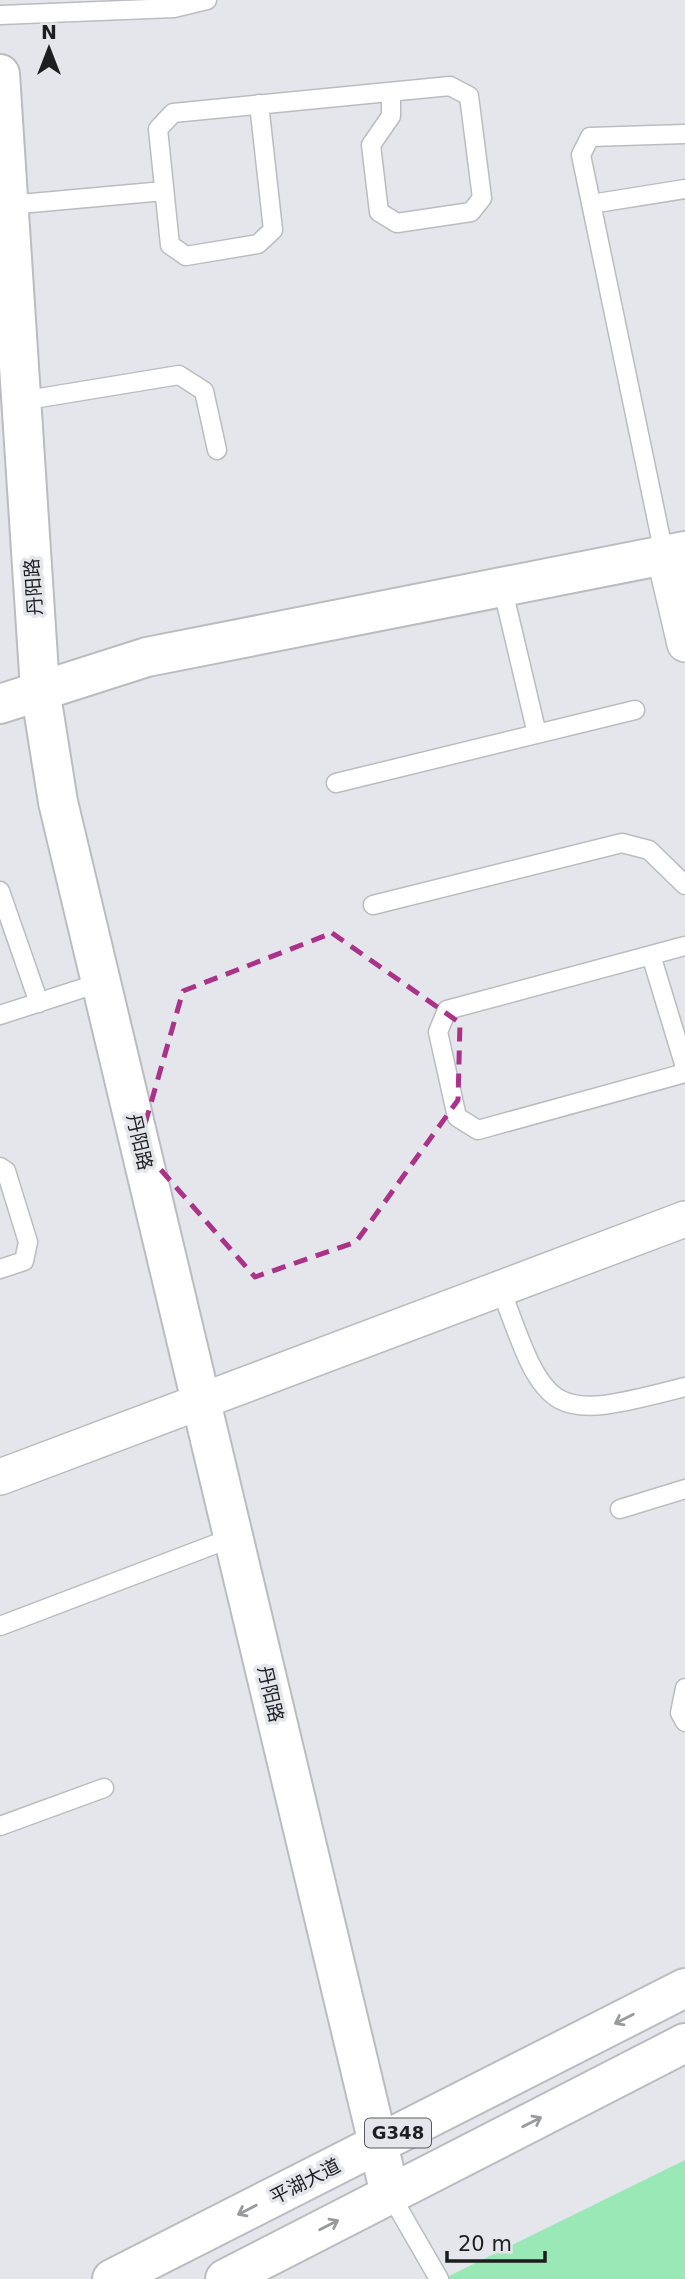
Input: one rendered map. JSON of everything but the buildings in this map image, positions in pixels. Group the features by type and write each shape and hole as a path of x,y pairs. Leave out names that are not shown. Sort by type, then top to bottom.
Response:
{"main road":[{"name":"丹阳路","path":"0,74 40,689 58,802 390,2194"},
{"path":"0,704 40,689 147,657 675,552"},
{"name":"平湖大道","path":"112,2279 685,1988"},
{"name":"G348","path":"225,2279 685,2043"}],"street":[{"path":"675,552 685,644"},
{"path":"0,1477 685,1219"}],"lane":[{"path":"0,15 174,8 206,0"},
{"path":"259,104 273,230 258,244 186,256 170,245 158,129 173,113 259,104 450,86 469,96 482,198 471,212 397,223 380,212 371,145 391,116 391,92"},
{"path":"675,552 581,155 590,137 685,134"},
{"path":"591,204 685,189"},
{"path":"9,205 164,191"},
{"path":"21,401 179,375 204,391 217,450"},
{"path":"502,586 537,734"},
{"path":"336,783 635,710"},
{"path":"373,905 622,843 649,850 685,885"},
{"path":"0,891 39,1003"},
{"path":"685,946 447,1010 439,1032 457,1117 478,1130 685,1073"},
{"path":"651,955 685,1067"},
{"path":"0,1016 102,982"},
{"path":"0,1167 6,1171 28,1242 24,1261 0,1269"},
{"path":"501,1289 534,1375 547,1392 567,1403 590,1408 615,1405 685,1387"},
{"path":"620,1509 685,1489"},
{"path":"0,1626 234,1537"},
{"path":"685,1688 680,1713 685,1722"},
{"path":"0,1825 104,1788"},
{"path":"390,2194 439,2279"}],"highlighted area":[{"path":"332,933 460,1023 458,1100 356,1242 255,1277 139,1145 183,991"}],"green space":[{"path":"685,2160 685,2279 443,2279"}]}
